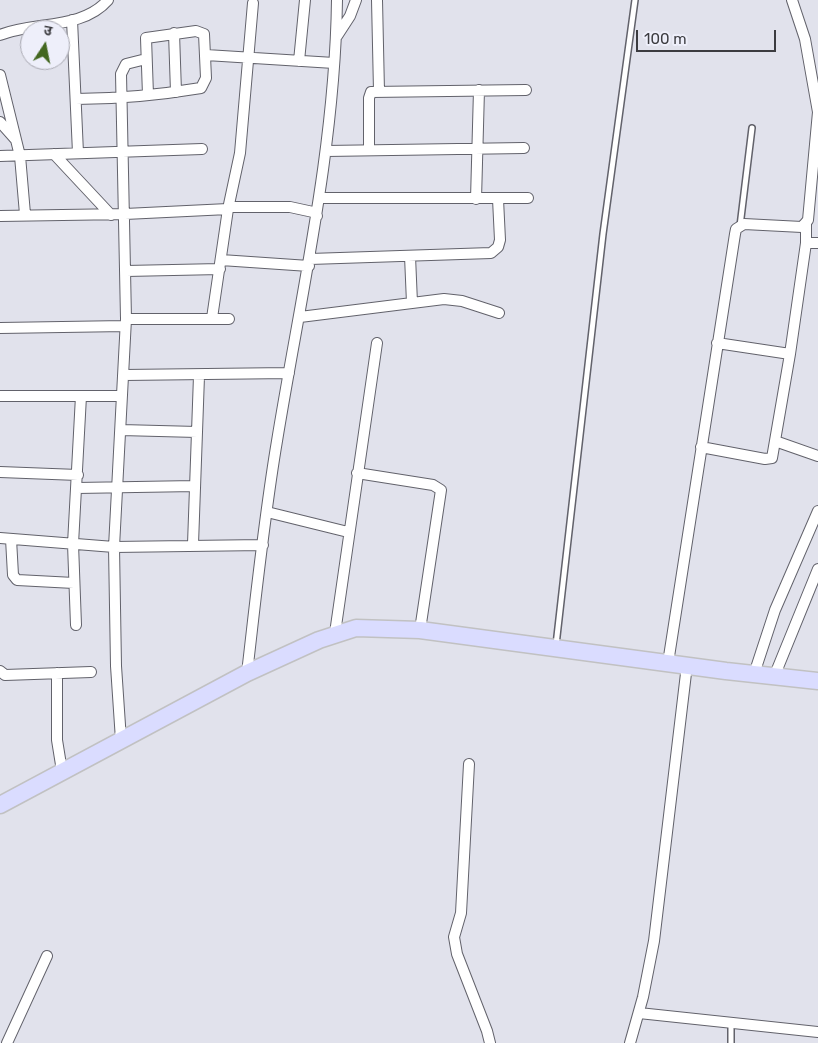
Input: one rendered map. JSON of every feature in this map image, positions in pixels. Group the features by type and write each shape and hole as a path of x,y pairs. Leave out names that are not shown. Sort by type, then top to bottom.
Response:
{"main road":[{"path":"0,805 247,673 336,633 356,628 420,630 688,666 818,681"}],"street":[{"path":"0,35 16,30 72,20 96,11 108,0"},
{"path":"300,62 305,0"},
{"path":"247,673 267,512 320,198 337,36 337,0"},
{"path":"337,36 350,16 356,0"},
{"path":"377,0 379,91"},
{"path":"701,447 768,460 773,455 806,244 806,223 818,112 816,91 805,39 792,0"},
{"path":"212,318 228,209 240,153 253,4"},
{"path":"72,20 78,153"},
{"path":"76,99 121,99 176,92 204,86 206,56 205,36 202,32 174,33 146,38 148,95"},
{"path":"174,33 176,92"},
{"path":"206,56 334,64"},
{"path":"121,740 116,666 114,547 126,322 121,74 124,66 146,59"},
{"path":"0,75 20,156 25,214"},
{"path":"476,199 479,90"},
{"path":"369,150 369,95 371,92 526,90"},
{"path":"0,122 17,141"},
{"path":"0,156 202,148"},
{"path":"326,151 524,148"},
{"path":"54,154 111,214"},
{"path":"320,198 528,198"},
{"path":"126,271 220,264 485,254 495,251 500,240 498,199"},
{"path":"0,216 25,214 125,214 228,209 229,207 290,208 313,212 317,216"},
{"path":"668,663 735,234 740,226 751,224 802,227 806,223"},
{"path":"806,244 818,243"},
{"path":"410,256 412,303"},
{"path":"300,317 412,303 453,300 499,313"},
{"path":"0,328 212,318 229,319"},
{"path":"336,633 348,532 377,343"},
{"path":"717,343 790,354"},
{"path":"124,375 289,374"},
{"path":"193,544 199,376"},
{"path":"0,396 122,396"},
{"path":"76,625 73,544 81,396"},
{"path":"121,430 197,432"},
{"path":"775,441 818,456"},
{"path":"0,472 78,475"},
{"path":"357,473 433,485 441,490 420,630"},
{"path":"77,488 195,486"},
{"path":"754,674 775,610 818,510"},
{"path":"267,512 348,532"},
{"path":"0,538 114,547 193,544 263,545"},
{"path":"11,539 13,575 16,580 74,583"},
{"path":"774,677 818,569"},
{"path":"630,1043 654,941 688,666"},
{"path":"0,672 5,676 91,672"},
{"path":"57,673 58,740 62,771"},
{"path":"469,764 461,913 454,937 458,954 490,1043"},
{"path":"7,1043 47,956"},
{"path":"638,1013 818,1032"}],"lane":[{"path":"556,648 603,234 635,0"},
{"path":"740,226 752,128"},
{"path":"731,1023 731,1043"}]}
